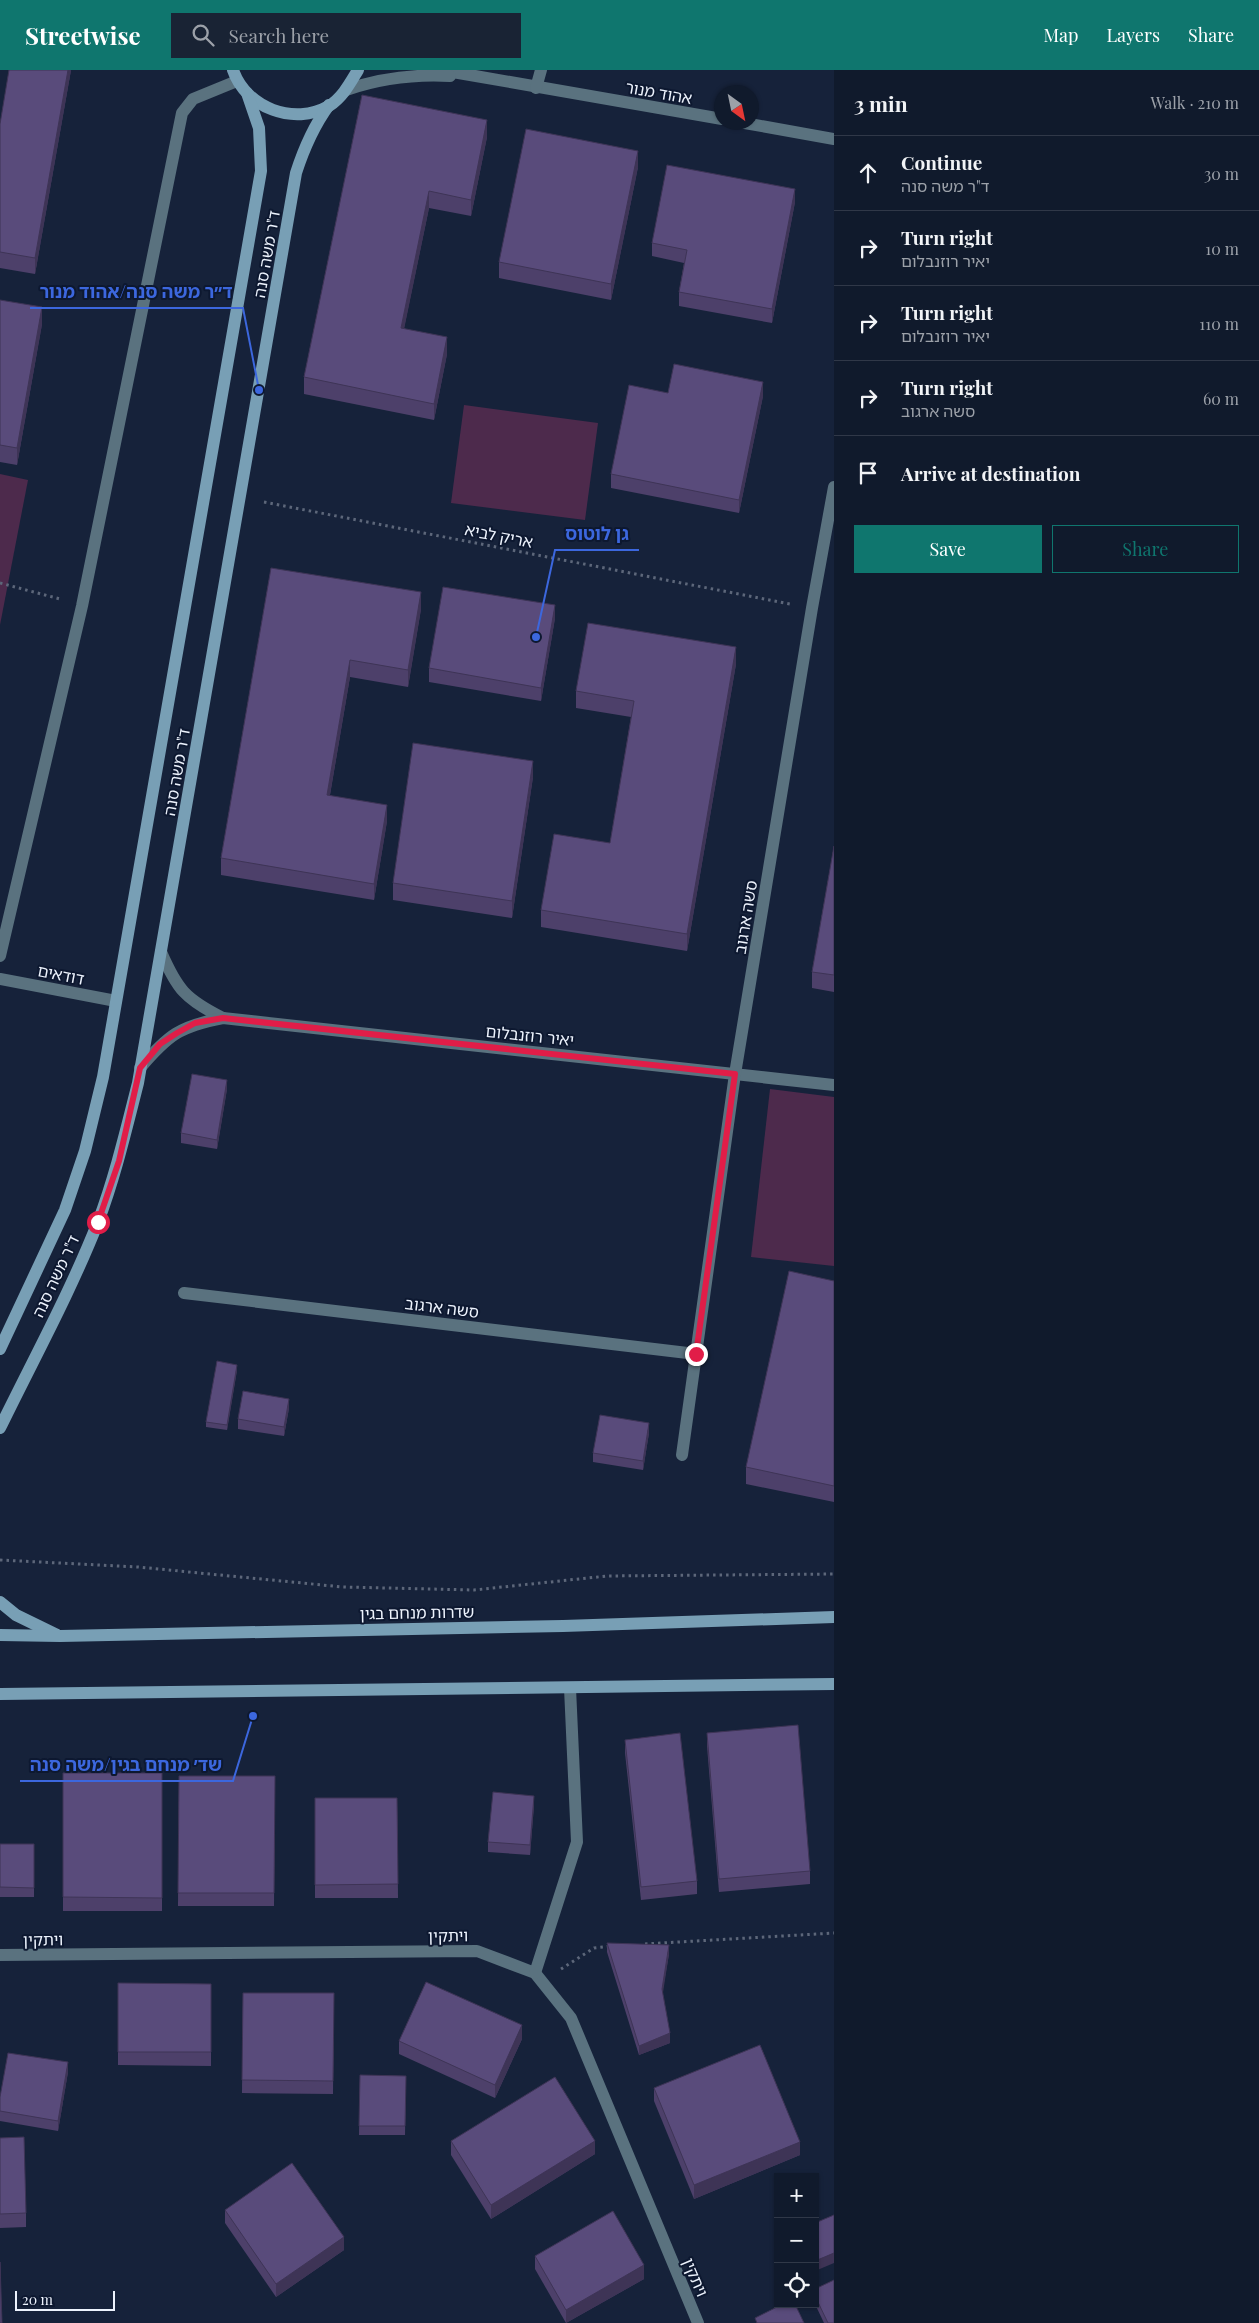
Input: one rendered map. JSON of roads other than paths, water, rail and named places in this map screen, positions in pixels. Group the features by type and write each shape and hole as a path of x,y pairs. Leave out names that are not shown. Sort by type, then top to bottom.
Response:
{"street":[{"path":"0,956 82,606 182,113 193,99 235,75 252,98 272,110 284,114 307,114 329,105 346,90 358,70"},
{"name":"אהוד מנור","path":"441,70 714,118"},
{"path":"536,88 541,70"},
{"name":"אהוד מנור","path":"346,90 397,76 473,77"},
{"name":"ד\"ר משה סנה","path":"0,1349 65,1210 85,1151 103,1076 261,171 259,128 247,93"},
{"name":"ד\"ר משה סנה","path":"0,1428 69,1288 98,1222 119,1161 140,1068 241,498 296,174 304,146 316,123 329,105"},
{"path":"759,125 834,139"},
{"name":"סשה ארגוב","path":"682,1455 735,1074 812,608 834,487"},
{"name":"יאיר רוזנבלום","path":"160,952 172,977 182,992 201,1007 223,1018"},
{"name":"דודאים","path":"0,978 116,1001"},
{"name":"יאיר רוזנבלום","path":"140,1068 160,1044 177,1033 195,1023 223,1018 834,1085"},
{"name":"סשה ארגוב","path":"184,1293 696,1354"},
{"path":"0,1602 16,1614 60,1636"},
{"name":"שדרות מנחם בגין","path":"0,1635 60,1636 563,1626 834,1617"},
{"path":"0,1694 834,1684"},
{"path":"538,1978 578,1842 570,1688"},
{"name":"ויתקין","path":"0,1955 477,1951 538,1978 571,2018 698,2323"}],"place":[{"name":"ד״ר משה סנה/אהוד מנור","path":"259,390"},
{"name":"גן לוטוס","path":"536,637"},
{"name":"שד׳ מנחם בגין/משה סנה","path":"253,1716"}]}
